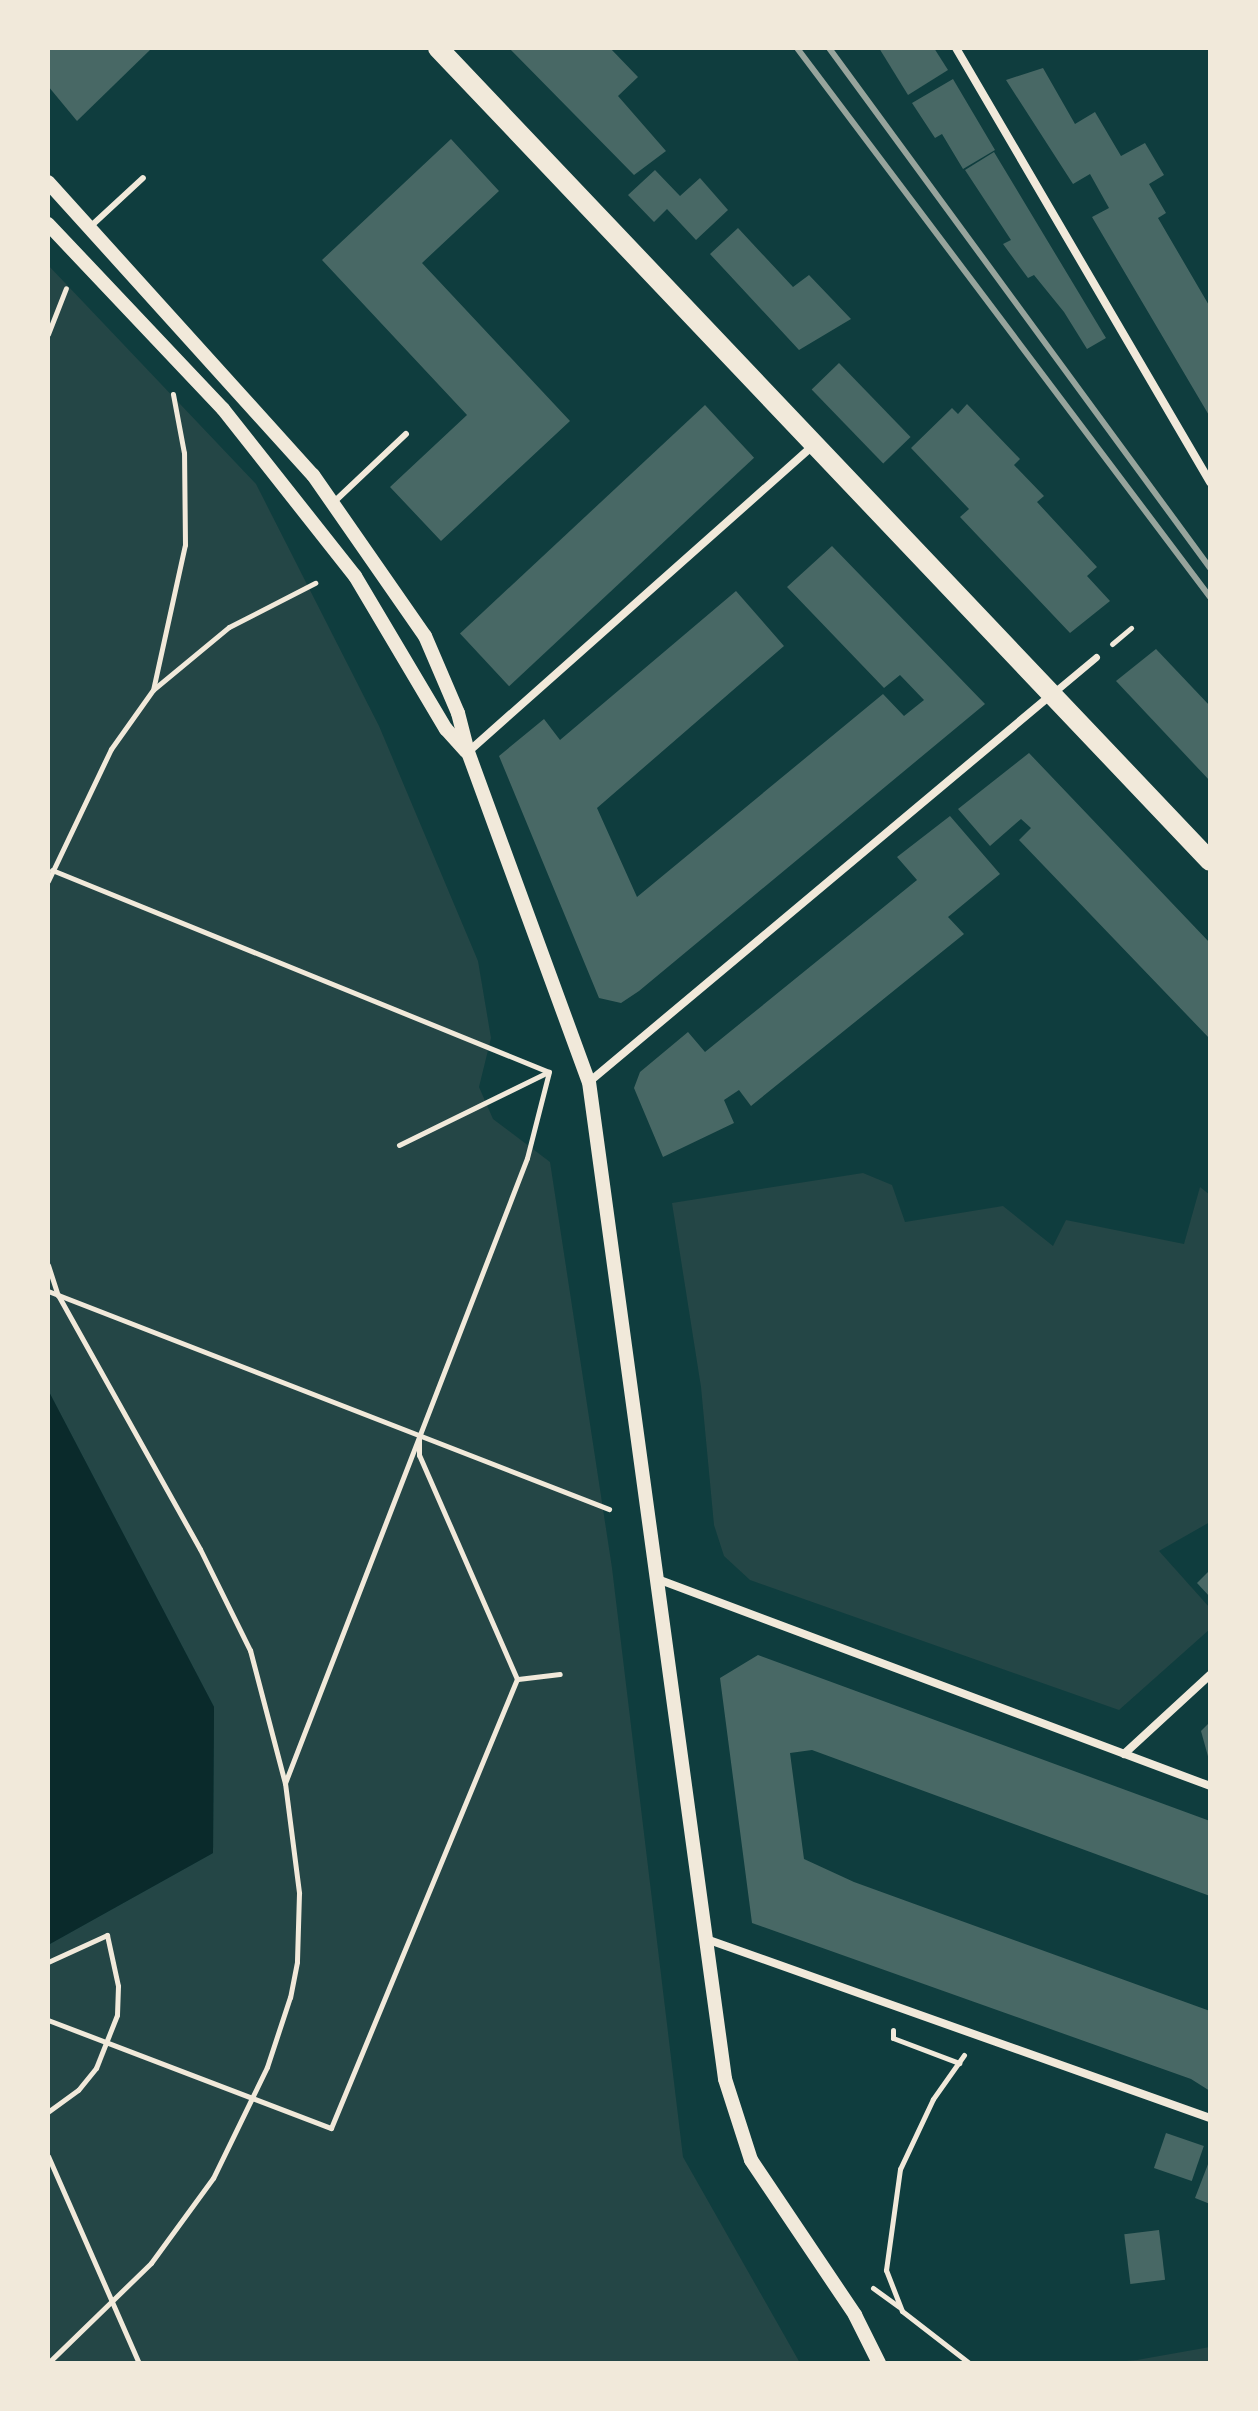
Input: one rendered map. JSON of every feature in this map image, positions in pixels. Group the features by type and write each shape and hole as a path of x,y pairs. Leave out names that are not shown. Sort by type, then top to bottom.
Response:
{"main road":[{"path":"438,48 1210,861"}],"street":[{"path":"956,48 1210,482"},
{"path":"48,182 334,502 425,636 458,713 468,752 589,1082 660,1580 725,2079 751,2160 855,2315 879,2363"},
{"path":"48,224 223,409 346,564 446,729 468,752"},
{"path":"468,752 815,445"},
{"path":"589,1082 1096,657"},
{"path":"660,1580 1210,1786"},
{"path":"1124,1754 1210,1675"},
{"path":"709,1940 1210,2118"}],"lane":[{"path":"90,227 143,178"},
{"path":"334,502 406,434"}],"path":[{"path":"48,334 66,288"},
{"path":"153,690 185,545 184,453 172,387"},
{"path":"48,881 111,749 153,690 229,627 315,583"},
{"path":"52,870 549,1072"},
{"path":"399,1145 549,1072"},
{"path":"285,1783 527,1158 549,1072"},
{"path":"48,1265 58,1295 200,1549 250,1650 285,1783 299,1893 297,1962 280,2029 254,2097 188,2217 112,2304 48,2363"},
{"path":"48,1291 609,1509"},
{"path":"48,2020 331,2128 517,1679 419,1455 419,1435"},
{"path":"517,1679 560,1674"},
{"path":"48,1962 107,1935 118,1986 109,2042 78,2090 48,2112"},
{"path":"893,2028 893,2038 959,2063"},
{"path":"902,2311 886,2270 891,2206 915,2133 965,2055"},
{"path":"48,2156 139,2363"},
{"path":"873,2288 969,2363"}],"shaded area":[{"path":"48,265 256,484 379,726 478,961 491,1038 479,1087 493,1119 550,1162 612,1568 683,2157 800,2363 48,2363 48,1945 213,1853 214,1707 48,1390"},
{"path":"863,1173 892,1185 905,1222 1003,1206 1053,1246 1066,1220 1184,1244 1200,1187 1210,1195 1210,1522 1159,1551 1210,1608 1210,1629 1119,1710 750,1580 724,1556 714,1525 701,1387 672,1203"},
{"path":"48,1390 214,1707 213,1853 48,1945"},
{"path":"1210,2347 1210,2363 1104,2363 1137,2360"}],"building":[{"path":"48,48 152,48 77,121 48,86"},
{"path":"509,48 610,48 638,77 618,96 666,151 634,175"},
{"path":"879,48 934,48 948,70 908,95"},
{"path":"1043,68 1075,124 1095,112 1121,156 1145,143 1164,175 1149,184 1166,213 1158,218 1210,307 1210,417 1092,217 1109,208 1090,174 1073,184 1006,80"},
{"path":"953,79 995,150 963,169 942,134 935,138 912,103"},
{"path":"451,139 499,191 422,263 570,421 441,541 390,487 467,415 322,260"},
{"path":"994,152 1106,338 1087,349 1064,312 1034,275 1028,278 1003,244 1011,240 965,170"},
{"path":"655,170 680,196 700,178 728,210 696,240 667,209 654,222 628,195"},
{"path":"738,228 793,287 809,275 851,319 799,350 710,254"},
{"path":"839,363 911,437 883,463 812,389"},
{"path":"967,404 1020,459 1014,465 1044,496 1037,502 1097,567 1087,576 1110,601 1070,633 960,517 969,509 911,448 952,408 958,414"},
{"path":"705,405 754,458 509,686 460,633"},
{"path":"832,546 985,704 639,991 621,1003 599,998 499,756 544,719 560,740 736,591 784,646 597,808 637,897 883,694 904,716 924,700 900,675 884,688 787,587"},
{"path":"1156,649 1210,706 1210,781 1116,681"},
{"path":"1029,753 1210,943 1210,1039 1019,840 1031,828 1021,819 990,846 958,809"},
{"path":"950,816 1000,874 948,917 964,934 751,1106 739,1090 724,1100 734,1123 663,1157 634,1088 640,1072 688,1032 705,1052 917,880 897,857"},
{"path":"1210,1570 1210,1597 1197,1583"},
{"path":"758,1655 1210,1821 1210,1896 812,1750 790,1753 804,1859 854,1882 1210,2011 1210,2091 1191,2079 752,1923 720,1678"},
{"path":"1210,1722 1210,1760 1209,1760 1201,1731"},
{"path":"1166,2133 1204,2146 1192,2181 1154,2168"},
{"path":"1210,2159 1210,2204 1195,2198"},
{"path":"1159,2230 1165,2280 1130,2284 1124,2234"}],"railway":[{"path":"797,48 1210,597"},
{"path":"829,48 1210,568"}]}
